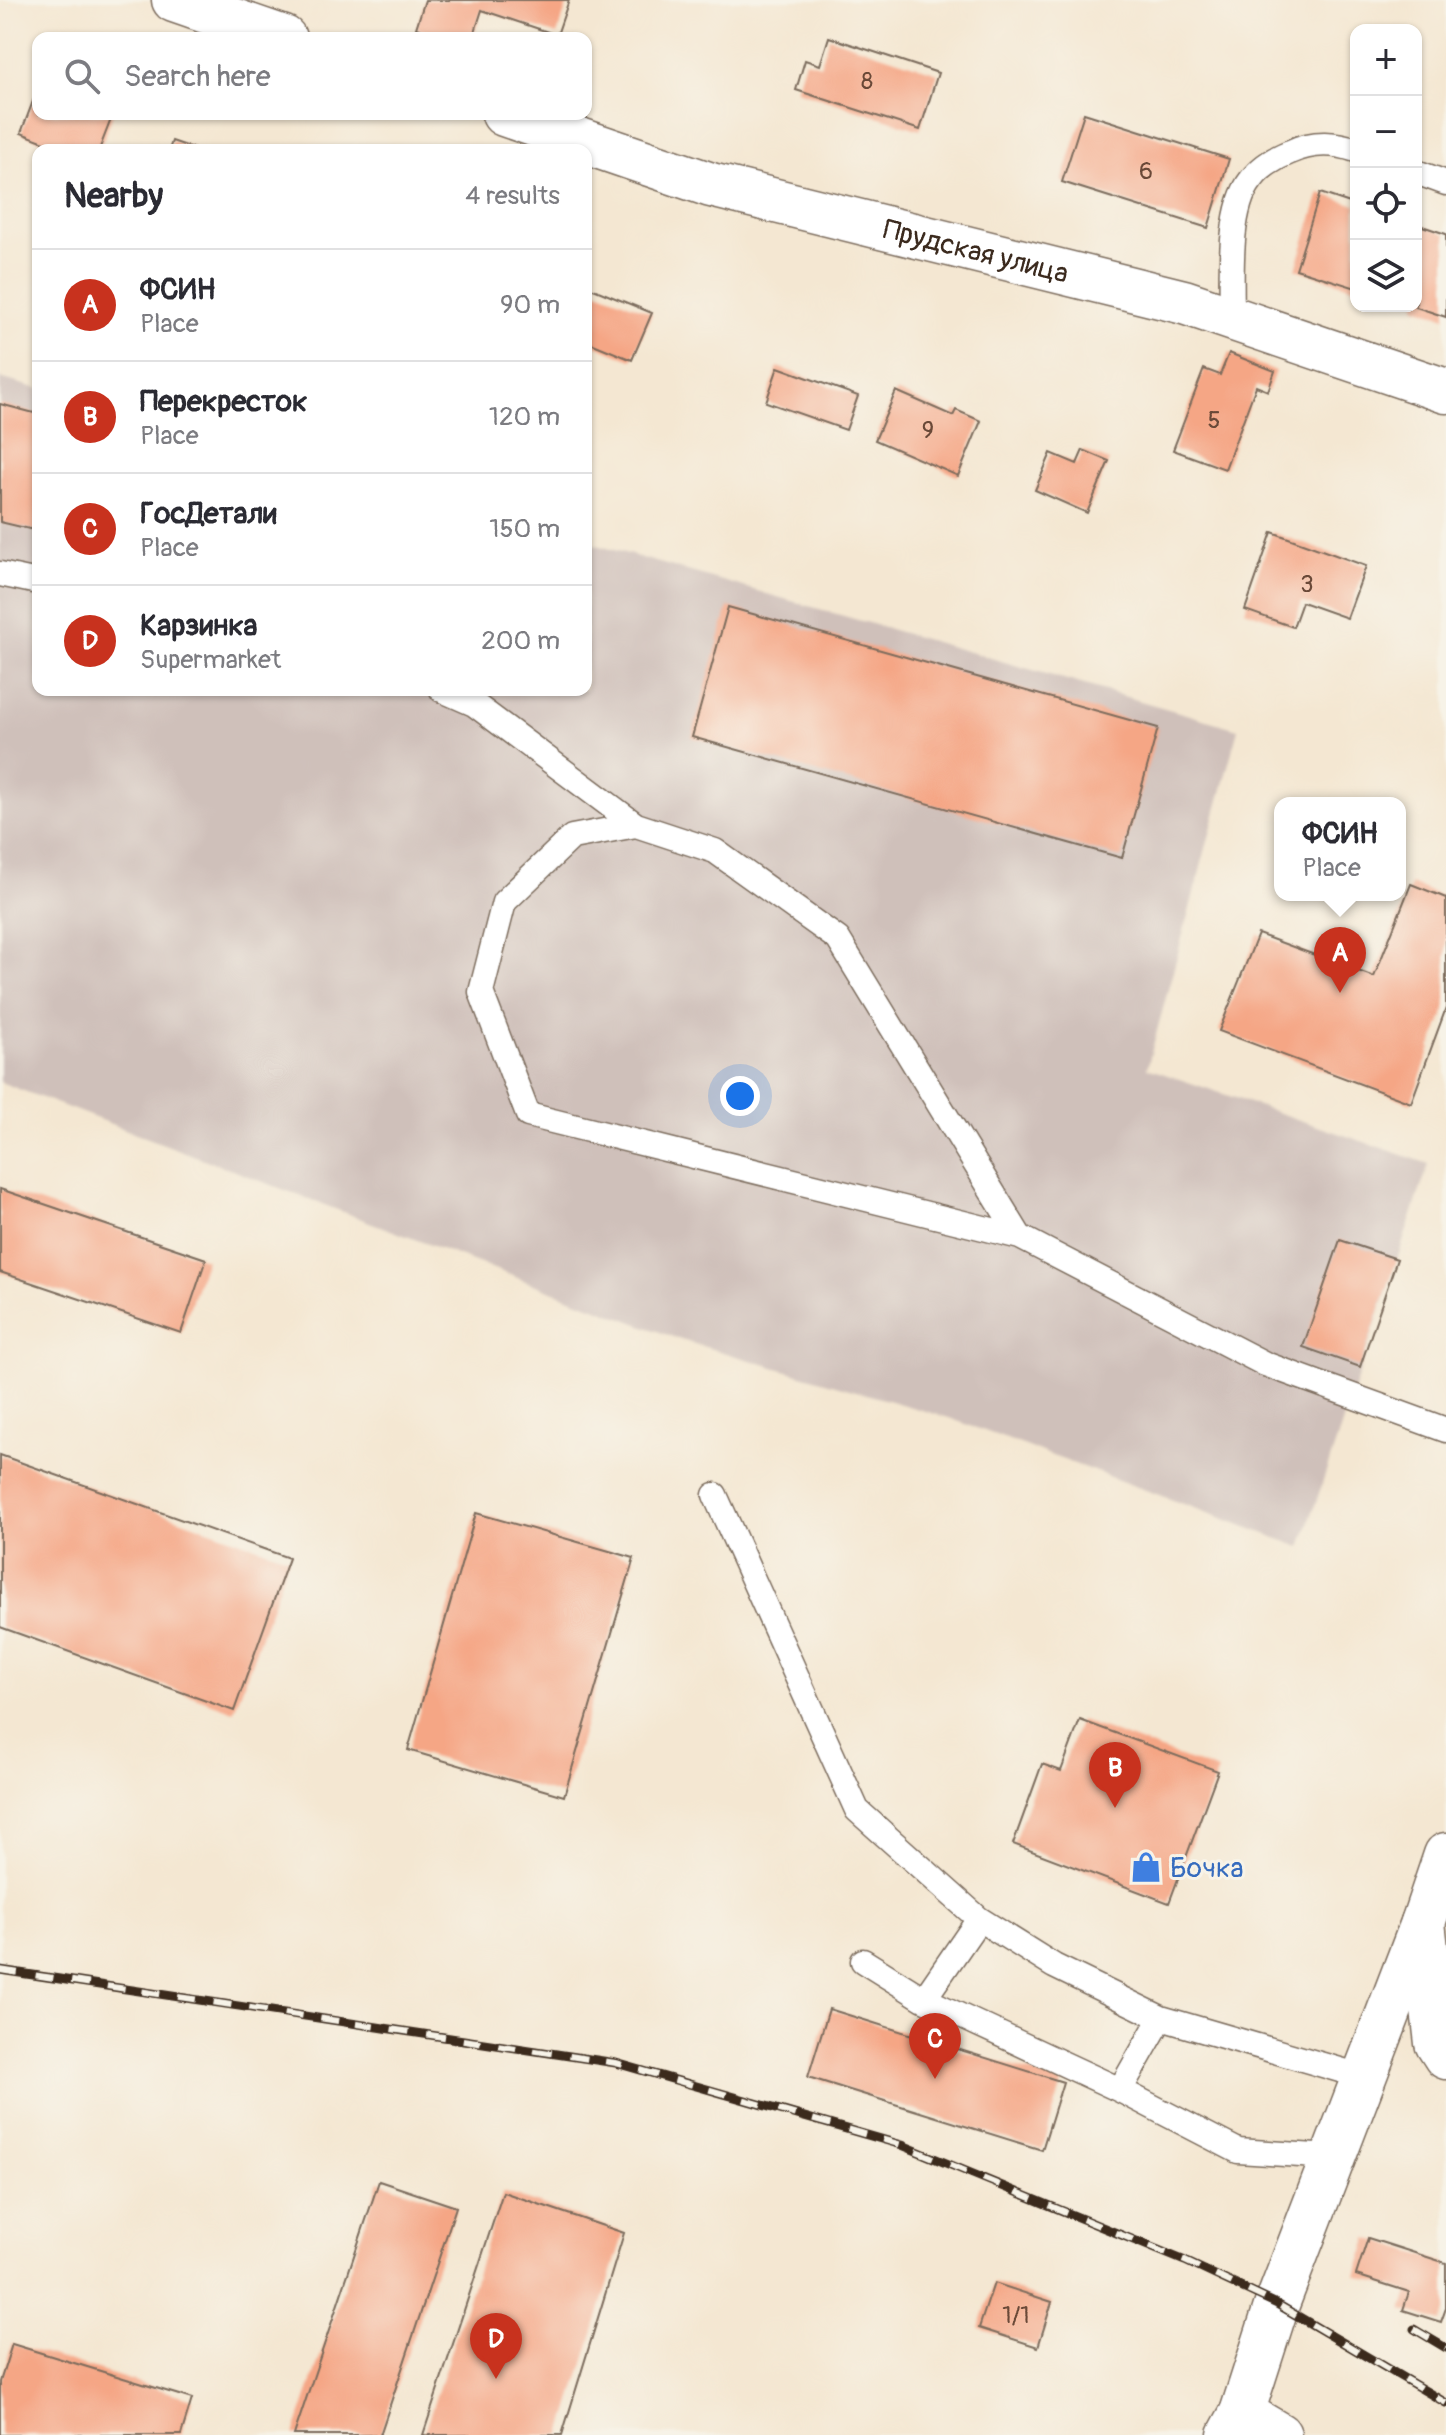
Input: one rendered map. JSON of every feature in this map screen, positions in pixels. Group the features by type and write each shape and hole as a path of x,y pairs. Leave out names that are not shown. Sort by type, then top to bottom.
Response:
{"street":[{"path":"174,0 267,32"},
{"name":"Прудская улица","path":"521,120 591,144"},
{"name":"Прудская улица","path":"592,144 711,185 1184,302 1446,391"},
{"path":"1250,2428 1277,2304 1423,1923 1446,1855"},
{"path":"1423,1923 1442,2050"}],"lane":[{"path":"1232,319 1236,215 1249,181 1272,160 1306,144 1350,148"},
{"path":"1422,174 1446,183"},
{"path":"0,574 32,581"},
{"path":"456,696 474,704 636,825 715,851 838,939 1020,1237"},
{"path":"636,825 572,837 504,902 481,992 528,1115 1020,1237 1265,1364 1446,1430"},
{"path":"715,1495 857,1810 979,1919 1054,1966 1161,2018 1364,2077"},
{"path":"924,1999 979,1919"},
{"path":"863,1961 924,1999 1120,2090 1238,2151 1332,2157"},
{"path":"1120,2090 1161,2018"}],"shaded area":[{"path":"0,378 32,387 32,696 592,696 592,544 1238,729 1147,1068 1429,1164 1301,1547 949,1418 681,1340 0,1082"}],"building":[{"path":"425,0 569,0 558,32 548,32 482,10 475,32 428,32 416,28"},
{"path":"829,37 938,73 920,130 796,90 805,60 820,65"},
{"path":"32,104 32,120 111,120 101,144 49,144 21,133"},
{"path":"1084,113 1229,159 1208,228 1062,182"},
{"path":"1320,193 1350,203 1350,286 1296,269"},
{"path":"1422,226 1446,234 1446,317 1422,309"},
{"path":"592,288 652,313 632,360 592,343"},
{"path":"1229,353 1275,371 1268,391 1256,386 1225,469 1173,450 1204,369 1220,375"},
{"path":"778,367 858,396 846,430 766,402"},
{"path":"896,391 953,416 956,410 981,421 958,476 875,440"},
{"path":"0,404 32,412 32,530 0,522"},
{"path":"1083,450 1109,461 1087,513 1035,490 1051,453 1077,464"},
{"path":"1272,532 1366,566 1347,618 1302,602 1293,627 1245,610"},
{"path":"728,607 1158,728 1122,858 692,737"},
{"path":"1411,884 1446,898 1446,1008 1411,1103 1219,1031 1258,934 1374,977"},
{"path":"0,1189 206,1259 181,1333 0,1272"},
{"path":"1340,1240 1397,1259 1360,1367 1303,1347"},
{"path":"0,1455 289,1558 234,1711 0,1627"},
{"path":"476,1513 634,1558 564,1796 408,1750"},
{"path":"1080,1720 1218,1771 1169,1903 1013,1844 1042,1764 1061,1771"},
{"path":"829,2009 1063,2082 1042,2150 808,2077"},
{"path":"379,2181 456,2207 380,2435 294,2435"},
{"path":"503,2192 624,2233 562,2435 423,2435"},
{"path":"1368,2238 1446,2263 1446,2308 1441,2322 1403,2310 1409,2292 1356,2275"},
{"path":"994,2283 1052,2302 1038,2347 979,2328"},
{"path":"12,2344 192,2399 181,2435 0,2435 0,2382"}],"railway":[{"path":"0,1970 616,2063 902,2145 1185,2261 1277,2304 1446,2403"},
{"path":"1414,2329 1446,2348"}],"place":[{"name":"ФСИН","path":"1340,993"},
{"name":"Перекресток","path":"1115,1808"},
{"name":"Бочка","path":"1146,1867"},
{"name":"ГосДетали","path":"935,2079"},
{"name":"Карзинка","path":"496,2379"}]}
